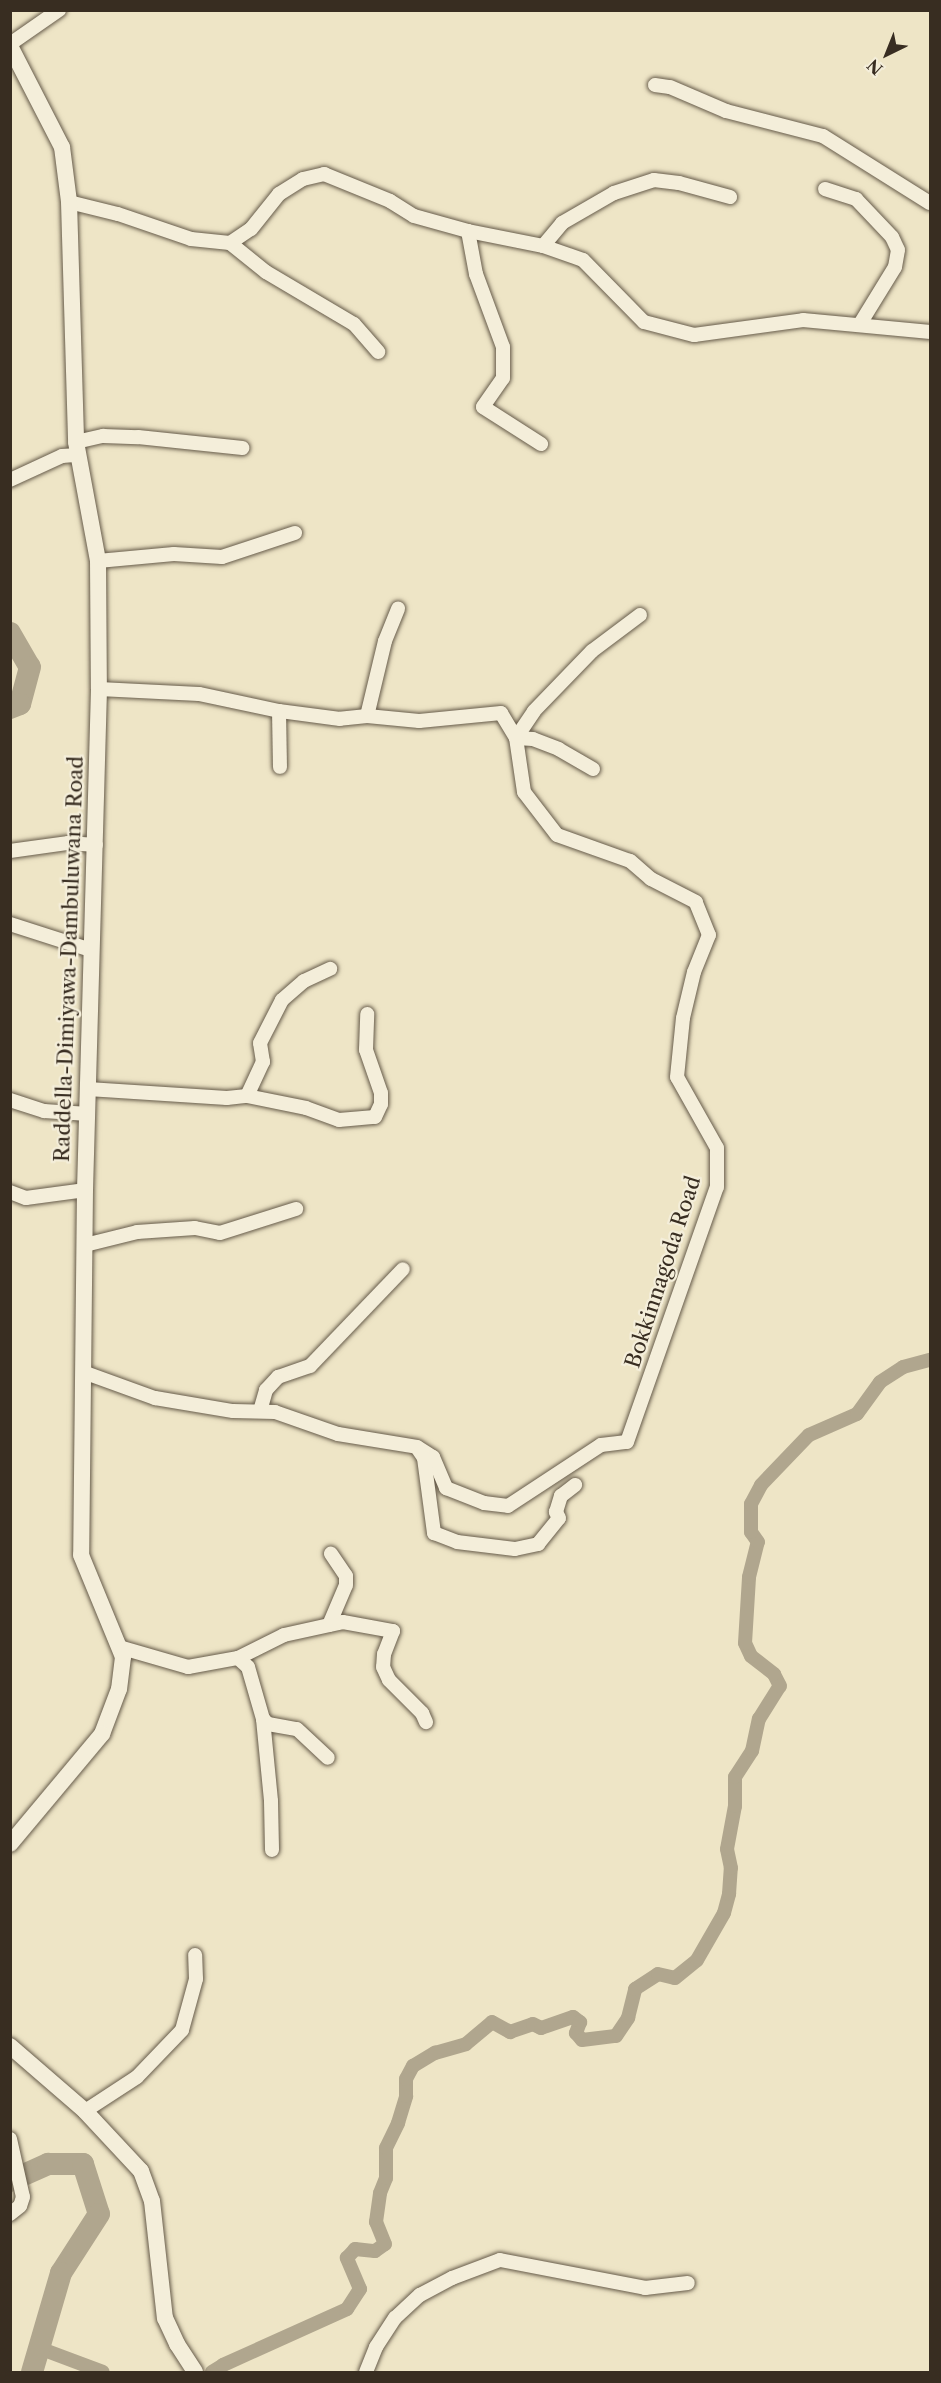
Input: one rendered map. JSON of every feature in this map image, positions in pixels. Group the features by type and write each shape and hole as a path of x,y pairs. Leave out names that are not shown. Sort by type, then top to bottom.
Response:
{"street":[{"path":"10,45 59,10"},
{"name":"Raddella-Dimiyawa-Dambuluwana Road","path":"10,45 62,147 69,202 77,448 98,561 99,689 85,1190 81,1555 123,1657 119,1689 102,1734 10,1844"},
{"path":"655,85 670,87 726,111 823,136 930,203"},
{"path":"230,243 251,230 279,194 303,179 324,174 390,201 414,216 468,231 543,246 583,260 644,322 694,335 803,320 930,332"},
{"path":"543,246 562,223 614,193 654,180 679,183 730,197"},
{"path":"825,189 856,199 892,237 898,250 895,267 860,324"},
{"path":"69,202 118,214 191,239 230,243 266,272 354,324 378,352"},
{"path":"468,231 476,274 503,347 503,378 483,407 541,444"},
{"path":"10,480 103,436 138,437 242,448"},
{"path":"98,561 174,554 222,557 295,533"},
{"path":"368,716 385,641 398,608"},
{"path":"516,738 534,711 592,651 640,615"},
{"name":"Bokkinnagoda Road","path":"99,689 199,694 279,711 340,719 368,716 419,721 501,713 516,738 524,792 557,835 630,861 651,879 696,902 709,935 694,972 683,1018 677,1077 717,1148 717,1187 627,1442 601,1446 508,1506 484,1503 446,1488 433,1457 417,1447"},
{"path":"279,711 280,767"},
{"path":"516,738 533,739 559,749 593,769"},
{"path":"10,850 68,843 96,845"},
{"path":"10,924 91,950"},
{"path":"247,1096 263,1062 260,1043 282,1000 304,981 330,969"},
{"path":"88,1089 227,1098 247,1096 306,1108 339,1120 375,1116 381,1104 381,1093 366,1050 367,1014"},
{"path":"10,1100 44,1111 88,1114"},
{"path":"10,1192 26,1198 85,1190"},
{"path":"85,1245 137,1233 195,1228 219,1233 296,1209"},
{"path":"260,1412 266,1390 278,1377 310,1366 403,1269"},
{"path":"83,1372 154,1398 233,1411 275,1412 338,1434 417,1447 424,1458 434,1533 457,1542 515,1549 538,1544 559,1518 556,1512 561,1496 575,1485"},
{"path":"329,1625 346,1585 345,1576 331,1554"},
{"path":"119,1647 188,1667 238,1658 284,1635 342,1622 393,1631 384,1654 383,1667 389,1680 422,1713 426,1722"},
{"path":"238,1658 249,1667 263,1719 272,1801 272,1850"},
{"path":"263,1719 268,1724 297,1729 328,1758"},
{"path":"85,2111 137,2077 182,2030 196,1979 195,1955"},
{"path":"10,2046 85,2111 141,2171 152,2201 165,2318 193,2371"},
{"path":"10,2139 23,2197 20,2206 10,2214"},
{"path":"366,2373 376,2348 395,2318 420,2295 452,2277 500,2260 645,2288 688,2283"}],"waterway":[{"path":"10,633 30,667 20,704 10,708"},
{"path":"212,2372 347,2309 360,2289 347,2258 355,2249 375,2251 385,2244 376,2222 380,2193 386,2178 386,2148 398,2123 406,2096 406,2079 413,2066 435,2053 466,2044 492,2022 510,2032 533,2024 541,2028 573,2017 580,2022 576,2033 582,2040 616,2036 628,2018 635,1989 658,1974 675,1978 697,1960 724,1913 729,1894 731,1868 727,1849 735,1806 735,1777 752,1751 759,1719 780,1686 774,1674 751,1656 745,1643 749,1577 758,1542 751,1532 751,1504 761,1485 809,1435 857,1414 880,1382 903,1367 930,1360"},
{"path":"10,2181 48,2164 83,2164 99,2214 61,2273 32,2372"},
{"path":"39,2348 103,2372"}]}
